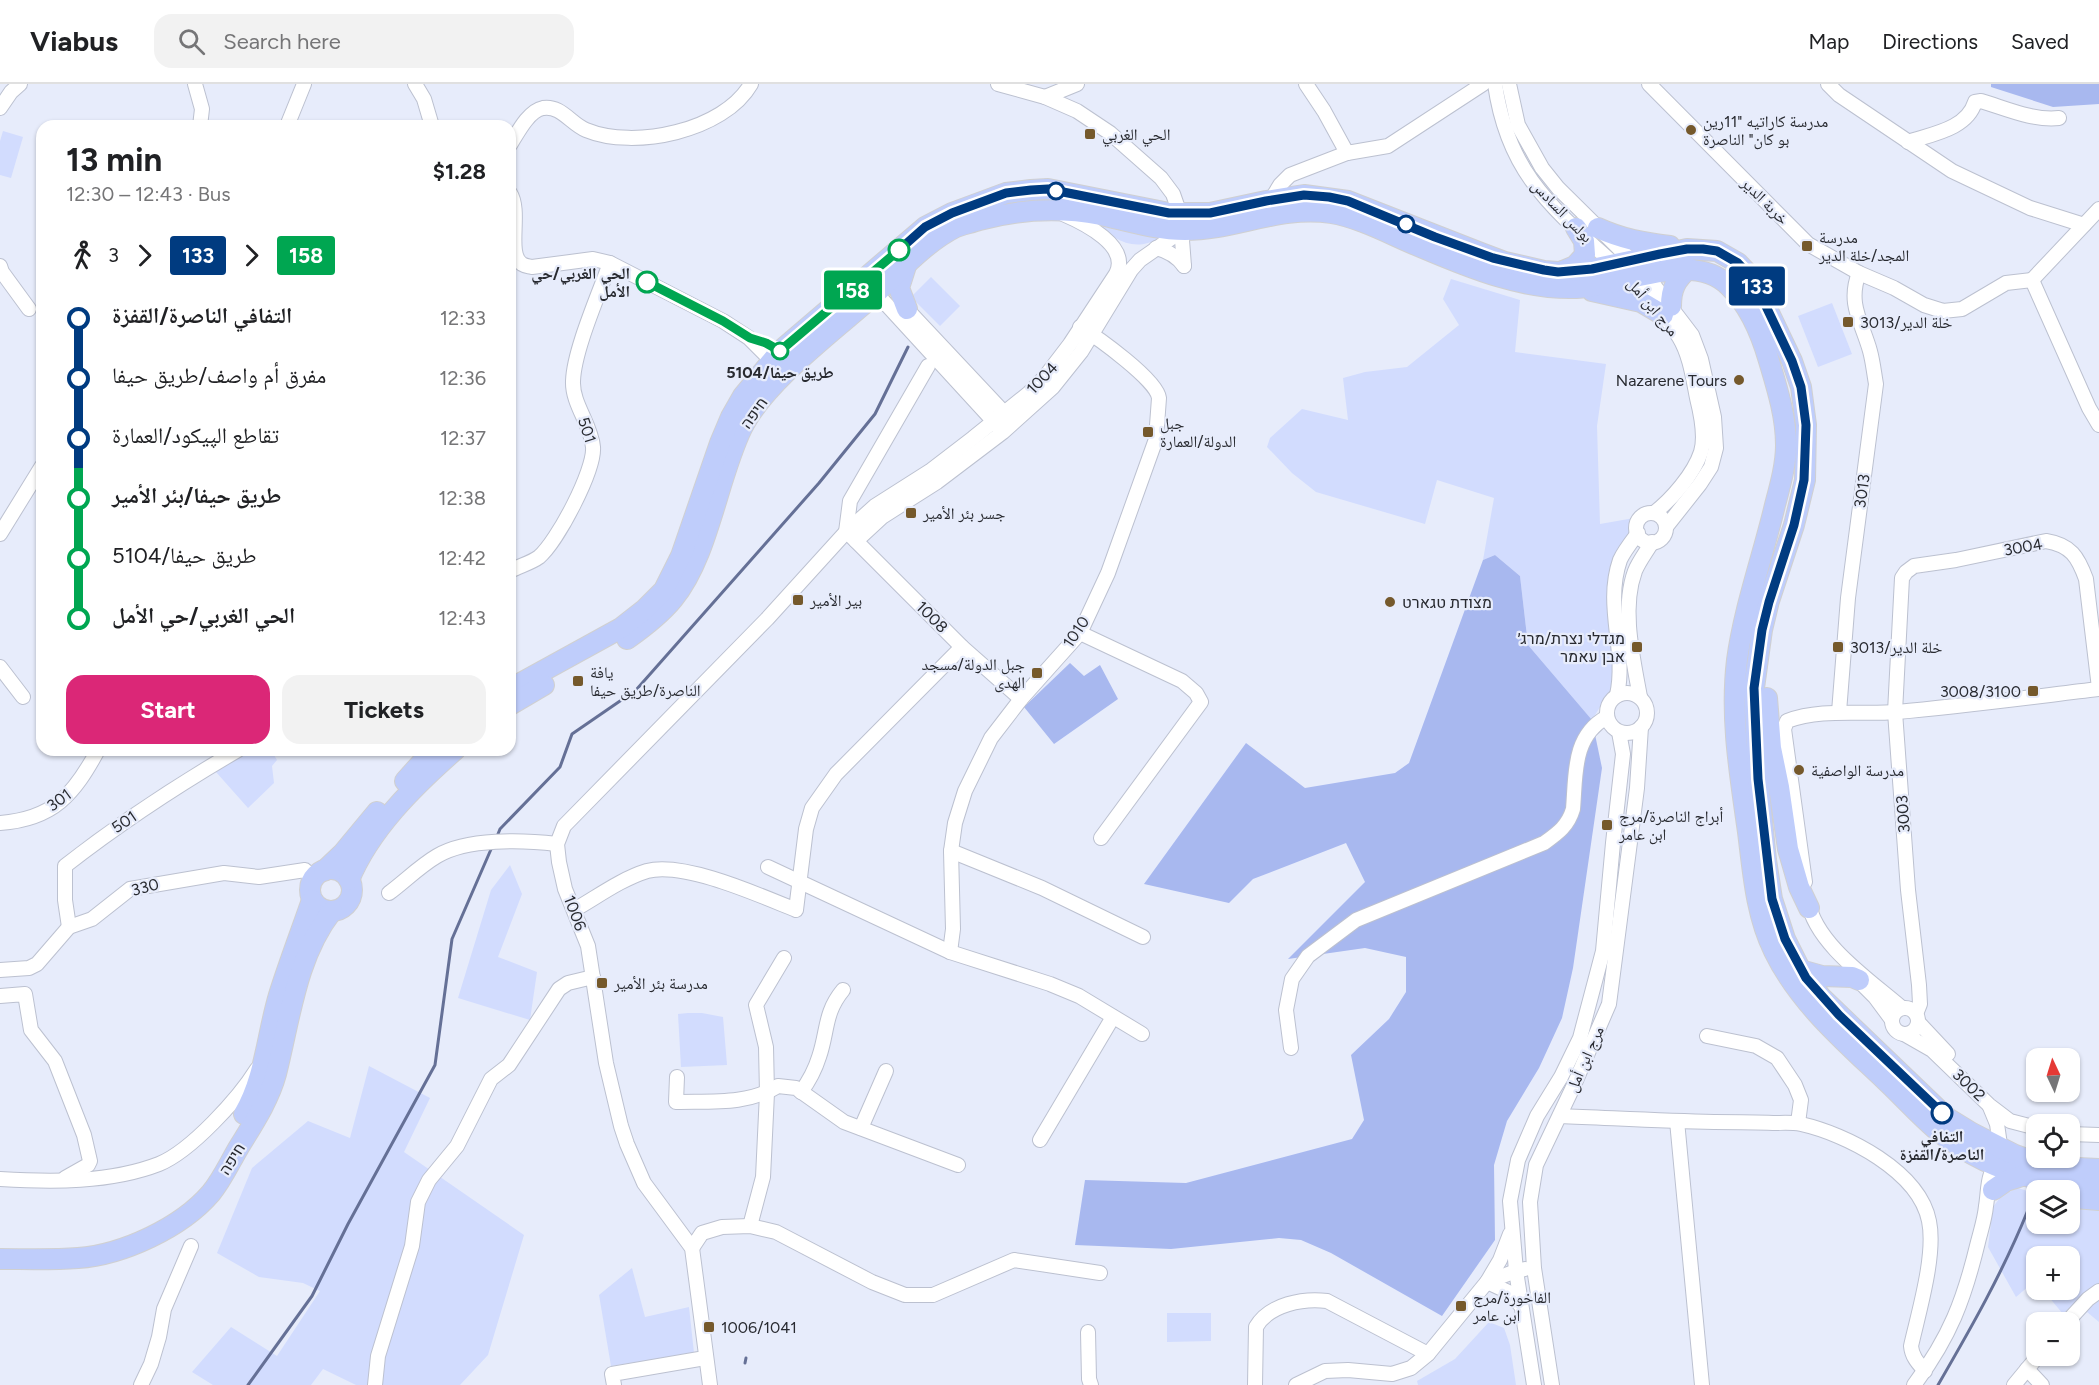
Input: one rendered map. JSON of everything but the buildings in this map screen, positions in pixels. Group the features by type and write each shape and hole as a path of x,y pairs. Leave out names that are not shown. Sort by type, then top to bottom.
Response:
{"highway":[{"name":"חיפה","path":"516,686 621,628 664,590 681,556 700,507 720,443 743,396 776,356 877,285 907,266 928,246 958,226 1009,213 1032,210 1066,209 1168,229 1175,219 1101,199 1048,189 1006,193 952,213 925,227 877,285 757,404 744,423 695,562 676,596 651,621 626,640 516,701"},
{"path":"1175,219 1214,228 1270,208 1344,216 1429,251 1500,276 1541,286 1575,266 1585,255 1584,241 1576,228"},
{"path":"1598,228 1617,237 1688,258 1726,282 1743,301 1756,325 1768,356 1782,412 1786,446 1783,476 1746,618 1737,660 1735,694 1737,749 1753,869 1763,926 1772,949 1787,976 1830,1028 1942,1134 2055,1184 2099,1186"},
{"path":"1554,279 1572,288 1594,286 1631,270 1717,251 1738,263 1753,279 1780,333 1801,387 1806,425 1804,480 1794,525 1777,572 1762,630 1754,688 1758,779 1766,860 1777,917 1801,971 1821,997 1839,1015 1946,1117 2009,1162 2041,1180"},
{"path":"1554,279 1667,311 1671,292 1688,258"},
{"path":"907,266 899,288 907,309"},
{"path":"1762,630 1771,748 1788,849 1799,887 1809,908"},
{"path":"319,875 338,871 349,880 352,887 350,900 345,906 332,911 321,908 312,900 310,886 319,875 343,853 428,756"},
{"path":"349,880 367,845 399,806 449,756"},
{"name":"חיפה","path":"0,1247 78,1246 114,1238 155,1221 203,1184 265,1057 278,997 312,900"},
{"name":"חיפה","path":"0,1259 79,1258 118,1251 159,1233 183,1217 211,1193 259,1117 275,1077 297,984 312,944 332,911"},
{"path":"1772,949 1791,966 1801,971 1822,976 1852,977 1859,980"},
{"path":"1839,1015 1836,999 1839,985 1843,981 1859,980"},
{"path":"2009,1162 2099,1169"},
{"path":"1990,1198 2006,1180 2009,1162"},
{"path":"2080,1197 2099,1200"}],"street":[{"path":"0,108 20,84"},
{"path":"195,84 201,109 200,120"},
{"path":"289,120 304,84"},
{"path":"415,84 424,99 430,120"},
{"path":"516,137 534,112 544,108 557,109 585,129 609,136 642,138 697,127 723,113 751,84"},
{"path":"998,84 1045,97 1077,111 1110,133 1161,178 1169,188 1184,266 1174,255 1156,248"},
{"path":"1045,97 1077,84"},
{"path":"1306,84 1347,153"},
{"path":"1270,208 1280,185 1290,175 1347,153 1388,146 1483,84"},
{"name":"بولس السادس","path":"1494,84 1503,125 1520,162 1544,196 1576,228 1631,270"},
{"name":"بولس السادس","path":"1509,84 1518,125 1533,153 1558,188 1598,228 1631,270"},
{"name":"خربة الدير","path":"1649,84 1808,244 1859,273 1894,288 1924,305 1943,311 1962,309 2006,283 2032,280"},
{"path":"1828,84 1839,95 1952,171 2030,208 2084,225"},
{"path":"1908,142 1947,130 1966,119 1975,102 1981,100 2031,116 2059,118"},
{"path":"2099,209 2032,280 2099,425"},
{"name":"1004","path":"851,536 938,482 1004,422 1053,387 1067,372 1119,269 1120,261 1118,253 1107,241 1083,223 1065,215 1032,210"},
{"name":"1004","path":"851,536 875,506 930,471 981,432 1004,422 1086,331 1131,270 1156,248 1175,219"},
{"path":"516,258 522,264 532,267 593,259 610,263 723,321 776,356 790,370"},
{"name":"501","path":"516,568 538,557 551,544 574,503 592,462 593,448 590,435 576,400 573,382 577,356 610,263"},
{"path":"0,266 29,309"},
{"name":"مرج ابن أمل","path":"1631,270 1667,311 1692,334 1701,359 1714,417 1716,448 1711,467 1666,527"},
{"name":"3013","path":"1839,712 1848,598 1876,384 1871,352 1855,306 1854,287 1859,273"},
{"path":"877,285 907,309 981,398 981,432"},
{"path":"877,285 1004,422"},
{"name":"مرج ابن أمل","path":"1654,513 1685,481 1701,452 1703,436 1701,412 1687,354 1667,311"},
{"name":"1010","path":"950,952 951,851 955,823 965,791 991,738 1021,699 1080,633 1108,573 1156,439 1159,398 1154,386 1086,331"},
{"path":"388,893 437,856 456,848 535,841 556,844 564,826 766,619 851,536 850,501 928,366"},
{"path":"981,398 1005,398 1029,393"},
{"path":"0,534 36,476"},
{"path":"1640,697 1626,692 1617,695 1610,702 1607,717 1612,728 1619,732 1632,733 1641,727 1646,719 1646,707 1640,697 1629,621 1630,592 1636,569 1652,542 1663,536 1666,527 1663,518 1649,513 1641,518 1637,527 1642,539 1652,542"},
{"path":"1617,695 1621,678 1614,625 1613,589 1621,559 1638,533"},
{"name":"1008","path":"851,536 962,647 1021,699"},
{"name":"3004","path":"1906,572 1914,566 1956,560 2046,541 2059,543 2071,551 2081,565 2086,579 2099,689"},
{"name":"3003","path":"1906,572 1902,578 1895,712 1908,890 1919,985 1911,1013"},
{"path":"1080,633 1182,681 1196,693 1201,702 1101,838"},
{"path":"574,910 649,870 697,874 796,910 806,829 812,808 836,774 962,647"},
{"path":"0,667 23,697"},
{"path":"1839,712 1895,712 2099,689"},
{"name":"3002","path":"1839,712 1800,716 1787,721 1784,729 1809,908 1828,944 1911,1013 1981,1089 2026,1122"},
{"path":"1291,1048 1286,1010 1292,979 1308,956 1356,920 1544,843 1560,832 1570,820 1573,809 1581,743 1596,723 1607,717"},
{"name":"مرج ابن أمل","path":"1552,1385 1534,1268 1530,1202 1536,1165 1609,1004 1638,776 1641,727"},
{"name":"مرج ابن أمل","path":"1534,1385 1516,1271 1510,1201 1518,1160 1538,1116 1580,1038 1603,951 1623,754 1619,732"},
{"name":"301","path":"0,823 37,815 60,802 78,786 95,756"},
{"name":"501","path":"69,927 65,900 65,866 112,829 227,756"},
{"name":"1006","path":"556,844 565,889 588,946 606,1063 627,1144 644,1183 692,1248 710,1385"},
{"path":"951,851 1042,888 1143,937"},
{"path":"768,867 950,952 1050,984 1079,996 1142,1034"},
{"name":"330","path":"0,970 29,968 37,964 69,927 92,918 130,889 224,873 259,877 304,870 319,875"},
{"path":"750,1226 763,1176 767,1093 766,1047 756,1005 784,958"},
{"path":"375,1385 378,1356 412,1246 418,1202 429,1180 457,1146 490,1079 509,1065 559,989 568,982 593,977"},
{"path":"1859,980 1892,1020"},
{"path":"801,1092 813,1074 819,1057 828,1013 843,990"},
{"path":"0,996 25,994 31,1030 55,1061 84,1135 90,1161 88,1165 64,1179"},
{"path":"1892,1020 1895,1012 1911,1013 1912,1032 1904,1034"},
{"path":"1040,1140 1113,1017"},
{"name":"3002","path":"1892,1020 1897,1031 1932,1050 1989,1105 2010,1121 2026,1125"},
{"path":"1707,1036 1756,1046 1777,1058 1795,1085 1801,1100 1798,1123"},
{"path":"861,1128 886,1071"},
{"path":"677,1077 676,1102 742,1100 767,1093 778,1086 796,1088 844,1122 958,1165"},
{"path":"0,1179 30,1181 106,1177 160,1163 178,1154 242,1101"},
{"path":"1914,1385 1925,1371 1959,1310 1990,1198 1989,1178 2009,1162 1989,1105"},
{"path":"1560,1116 1798,1123 1845,1138 1873,1155 1911,1185 1922,1201 1929,1220 1928,1266 1911,1346 1915,1360 1925,1371"},
{"path":"1677,1121 1702,1385"},
{"path":"2080,1134 2099,1135"},
{"path":"692,1248 702,1233 722,1227 750,1226 776,1232 872,1282 905,1295 933,1295 1014,1260 1100,1273"},
{"path":"1296,1385 1325,1371 1348,1370 1392,1379 1411,1368 1428,1354 1487,1282 1500,1260 1512,1229"},
{"path":"141,1385 156,1346 164,1309 191,1246"},
{"path":"1487,1282 1516,1271 1534,1268"},
{"path":"1487,1282 1513,1294 1521,1308"},
{"path":"2076,1312 2099,1291"},
{"path":"1256,1385 1256,1327 1261,1319 1272,1311 1300,1301 1327,1301 1428,1354"},
{"path":"1088,1332 1089,1379 1092,1385"},
{"path":"614,1385 612,1374 705,1358"},
{"path":"2014,1385 2030,1366"},
{"path":"2027,1370 2042,1385"}],"shaded area":[{"path":"1991,84 2099,84 2099,104 2053,107 1991,87"},
{"path":"3,131 23,137 11,178 0,175 0,141"},
{"path":"1091,222 1165,235 1144,244 1126,243"},
{"path":"931,277 960,306 940,326 911,297"},
{"path":"1451,279 1520,300 1515,352 1606,364 1597,426 1600,524 1634,518 1635,534 1617,563 1610,632 1613,686 1592,720 1528,645 1520,576 1495,555 1483,560 1494,498 1437,480 1425,524 1316,492 1292,473 1267,447 1270,438 1302,409 1348,420 1343,378 1365,372 1407,367 1459,325 1443,299"},
{"path":"1832,303 1852,354 1818,367 1798,316"},
{"path":"1495,555 1520,576 1528,645 1592,720 1602,768 1573,968 1562,1018 1539,1068 1507,1121 1494,1165 1495,1240 1442,1316 1331,1253 1301,1240 1279,1238 1171,1249 1075,1245 1085,1180 1186,1183 1352,1139 1364,1120 1351,1055 1389,1019 1406,992 1406,957 1365,948 1288,959 1365,882 1346,843 1253,879 1229,903 1144,884 1246,743 1305,788 1395,773 1409,763 1483,560"},
{"path":"1070,663 1084,676 1100,665 1118,699 1054,744 1024,707"},
{"path":"240,756 275,756 277,760 272,766 274,783 248,808 216,772"},
{"path":"510,865 522,894 498,957 537,972 530,1020 458,998 491,890"},
{"path":"678,1014 723,1017 727,1065 681,1067"},
{"path":"369,1066 430,1098 404,1152 524,1235 488,1355 460,1385 356,1385 323,1369 311,1385 213,1385 192,1372 231,1327 277,1356 320,1291 303,1283 259,1277 217,1253 252,1168 308,1121 350,1138"},
{"path":"2018,1188 2026,1191 2026,1234 2080,1234 2080,1208 2099,1210 2099,1322 2075,1302 2065,1312 2061,1312 2051,1300 2080,1300 2080,1246 2026,1246 2026,1289 2016,1297 1988,1247 1993,1207 2002,1195"},
{"path":"632,1268 645,1317 689,1307 694,1353 611,1366 599,1295"},
{"path":"1167,1313 1211,1313 1211,1341 1167,1342"},
{"path":"1489,1322 1504,1328 1510,1345 1516,1385 1418,1385 1417,1381 1455,1359"}],"waterway":[{"path":"496,839 500,829 560,767 572,734 636,690 819,483 875,414 908,347"},
{"path":"248,1385 312,1296 348,1224 435,1065 452,939 492,847"},
{"path":"1938,1385 1997,1278 2026,1215"},
{"path":"745,1363 746,1358"}],"bus line":[{"name":"133","path":"899,250 925,227 952,213 1006,193 1048,189 1180,214 1210,213 1284,197 1304,195 1329,197 1348,201 1435,237 1505,262 1558,272 1615,265 1687,249 1717,251 1738,263 1753,279 1763,297 1792,361 1801,387 1806,425 1804,480 1794,525 1777,572 1762,630 1754,688 1758,779 1772,899 1785,939 1801,971 1821,997 1942,1113"},
{"name":"158","path":"647,282 723,321 750,338 780,351 899,250"}],"place":[{"name":"مدرسة كاراتيه \"11رين بو كان\" الناصرة","path":"1691,130"},
{"name":"الحي الغربي","path":"1090,134"},
{"name":"مدرسة المجد/خلة الدير","path":"1807,246"},
{"name":"الحي الغربي/حي الأمل","path":"647,282"},
{"name":"3013/خلة الدير","path":"1848,322"},
{"name":"طريق حيفا/5104","path":"780,351"},
{"name":"Nazarene Tours","path":"1739,380"},
{"name":"جبل الدولة/العمارة","path":"1148,432"},
{"name":"جسر بئر الأمير","path":"911,513"},
{"name":"بير الأمير","path":"798,600"},
{"name":"מצודת טגארט","path":"1390,602"},
{"name":"מגדלי נצרת/מרג׳ אבן עאמר","path":"1637,647"},
{"name":"خلة الدير/3013","path":"1838,647"},
{"name":"جبل الدولة/مسجد الهدى","path":"1037,673"},
{"name":"يافة الناصرة/طريق حيفا","path":"578,681"},
{"name":"3008/3100","path":"2033,691"},
{"name":"مدرسة الواصفية","path":"1799,770"},
{"name":"أبراج الناصرة/مرج ابن عامر","path":"1607,825"},
{"name":"مدرسة بئر الأمير","path":"602,983"},
{"name":"التفافي الناصرة/القفزة","path":"1942,1113"},
{"name":"الفاخورة/مرج ابن عامر","path":"1461,1306"},
{"name":"1006/1041","path":"709,1327"}]}
